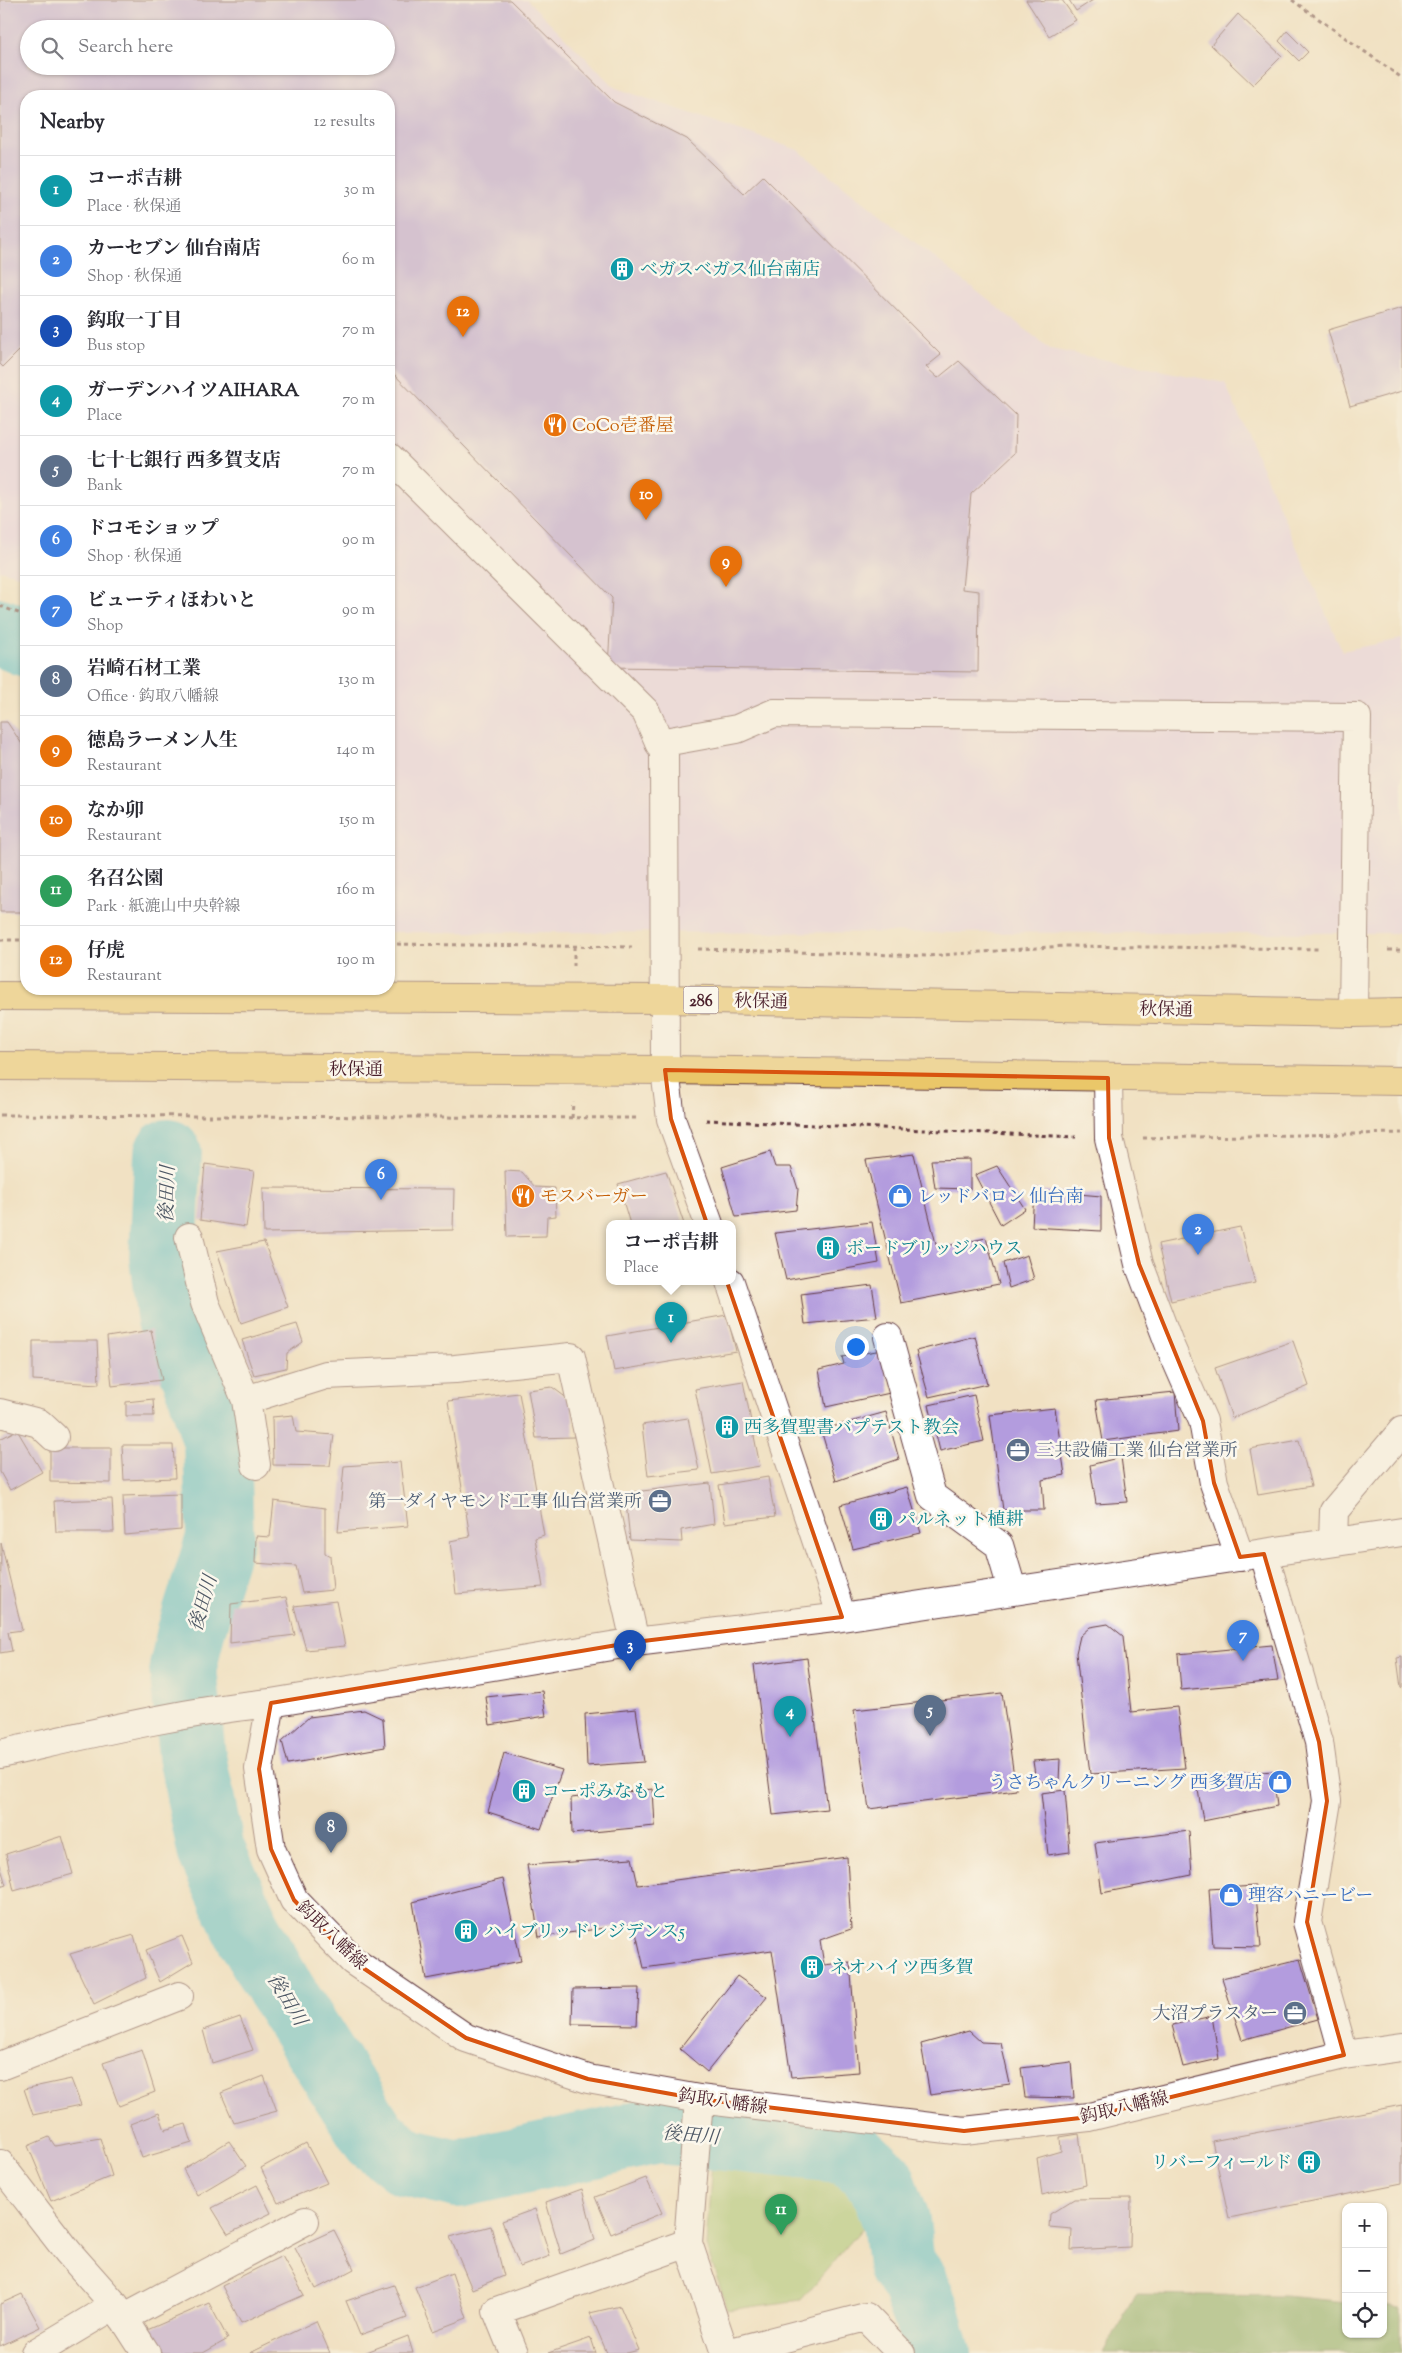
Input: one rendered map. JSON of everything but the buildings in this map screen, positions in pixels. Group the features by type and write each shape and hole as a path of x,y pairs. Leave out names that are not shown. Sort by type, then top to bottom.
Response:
{"highway":[{"name":"秋保通","path":"0,996 663,999 1353,1013 1402,1012"},
{"name":"秋保通","path":"0,1066 665,1070 1402,1081"}],"street":[{"path":"395,463 646,712 664,754 663,999 665,1070 671,1118 708,1220"},
{"path":"659,743 736,729 774,713 1357,717 1353,1013"},
{"path":"1108,1078 1109,1138 1139,1264 1170,1346 1203,1421 1214,1483 1252,1556 1319,1742 1327,1801 1307,1922 1344,2055"},
{"path":"189,1237 206,1303 246,1400 256,1465"},
{"path":"731,1285 842,1616"},
{"path":"888,1337 932,1496 999,1545 1012,1589"},
{"path":"246,1400 326,1375 455,1370 571,1357 635,1642"},
{"path":"0,1412 39,1423 54,1437"},
{"path":"1333,1542 1334,1510 1402,1431"},
{"path":"0,1754 155,1720 494,1667 635,1642 842,1616 1402,1532"},
{"name":"鈎取八幡線","path":"271,1703 259,1769 271,1849 294,1900 353,1961 466,2038 588,2078 698,2108 964,2131 1089,2117 1344,2055 1402,2047"},
{"path":"0,2066 179,1996"},
{"path":"698,2108 688,2243 726,2353 866,2317 901,2353"},
{"path":"0,2164 68,2252 119,2311 146,2353"},
{"path":"35,2353 305,2222"},
{"path":"514,2353 497,2311 688,2243"}],"path":[{"path":"1292,0 1402,78"},
{"path":"0,606 20,614"},
{"path":"0,940 20,940"},
{"path":"395,944 663,948 928,956 1064,946 1402,950"}],"highlighted area":[{"path":"665,1070 1108,1078 1109,1138 1139,1264 1203,1421 1214,1483 1240,1557 1264,1554 1319,1742 1327,1801 1307,1922 1344,2055 1089,2117 964,2131 699,2099 588,2079 466,2038 353,1961 294,1900 271,1849 259,1769 271,1703 635,1642 842,1617 671,1119"}],"shaded area":[{"path":"0,0 527,0 616,88 798,150 1050,349 1225,383 1342,651 1402,639 1402,933 395,932 395,90 20,90 20,575 0,570"}],"green space":[{"path":"713,2147 830,2158 869,2183 865,2225 801,2300 728,2310 706,2246"},
{"path":"1135,2294 1285,2296 1342,2302 1342,2338 1387,2338 1387,2306 1402,2308 1402,2353 1104,2353"}],"waterway":[{"name":"後田川","path":"0,632 20,640"},
{"name":"後田川","path":"168,1153 163,1257 170,1316 198,1381 217,1443 220,1538 191,1631 183,1667 192,1756 211,1850 249,1934 279,1987 375,2138 406,2162 458,2174 658,2130 848,2150 881,2180 896,2220 901,2264 914,2282 927,2315 937,2353"}],"place":[{"name":"ベガスベガス仙台南店","path":"622,269"},
{"name":"仔虎","path":"463,337"},
{"name":"CoCo壱番屋","path":"555,425"},
{"name":"なか卯","path":"646,520"},
{"name":"徳島ラーメン人生","path":"726,587"},
{"name":"モスバーガー","path":"523,1196"},
{"name":"レッドバロン 仙台南","path":"900,1196"},
{"name":"ドコモショップ","path":"381,1200"},
{"name":"ボードブリッジハウス","path":"828,1248"},
{"name":"カーセブン 仙台南店","path":"1198,1255"},
{"name":"コーポ吉耕","path":"671,1343"},
{"name":"西多賀聖書バプテスト教会","path":"727,1427"},
{"name":"三共設備工業 仙台営業所","path":"1018,1450"},
{"name":"第一ダイヤモンド工事 仙台営業所","path":"660,1501"},
{"name":"パルネット植耕","path":"881,1519"},
{"name":"ビューティほわいと","path":"1243,1661"},
{"name":"鈎取一丁目","path":"630,1671"},
{"name":"七十七銀行 西多賀支店","path":"930,1736"},
{"name":"ガーデンハイツAIHARA","path":"790,1737"},
{"name":"うさちゃんクリーニング 西多賀店","path":"1280,1782"},
{"name":"コーポみなもと","path":"524,1791"},
{"name":"岩崎石材工業","path":"331,1853"},
{"name":"理容ハニービー","path":"1231,1895"},
{"name":"ハイブリッドレジデンス5","path":"466,1931"},
{"name":"ネオハイツ西多賀","path":"812,1967"},
{"name":"大沼プラスター","path":"1295,2013"},
{"name":"リバーフィールド","path":"1309,2162"},
{"name":"名召公園","path":"781,2235"}]}
